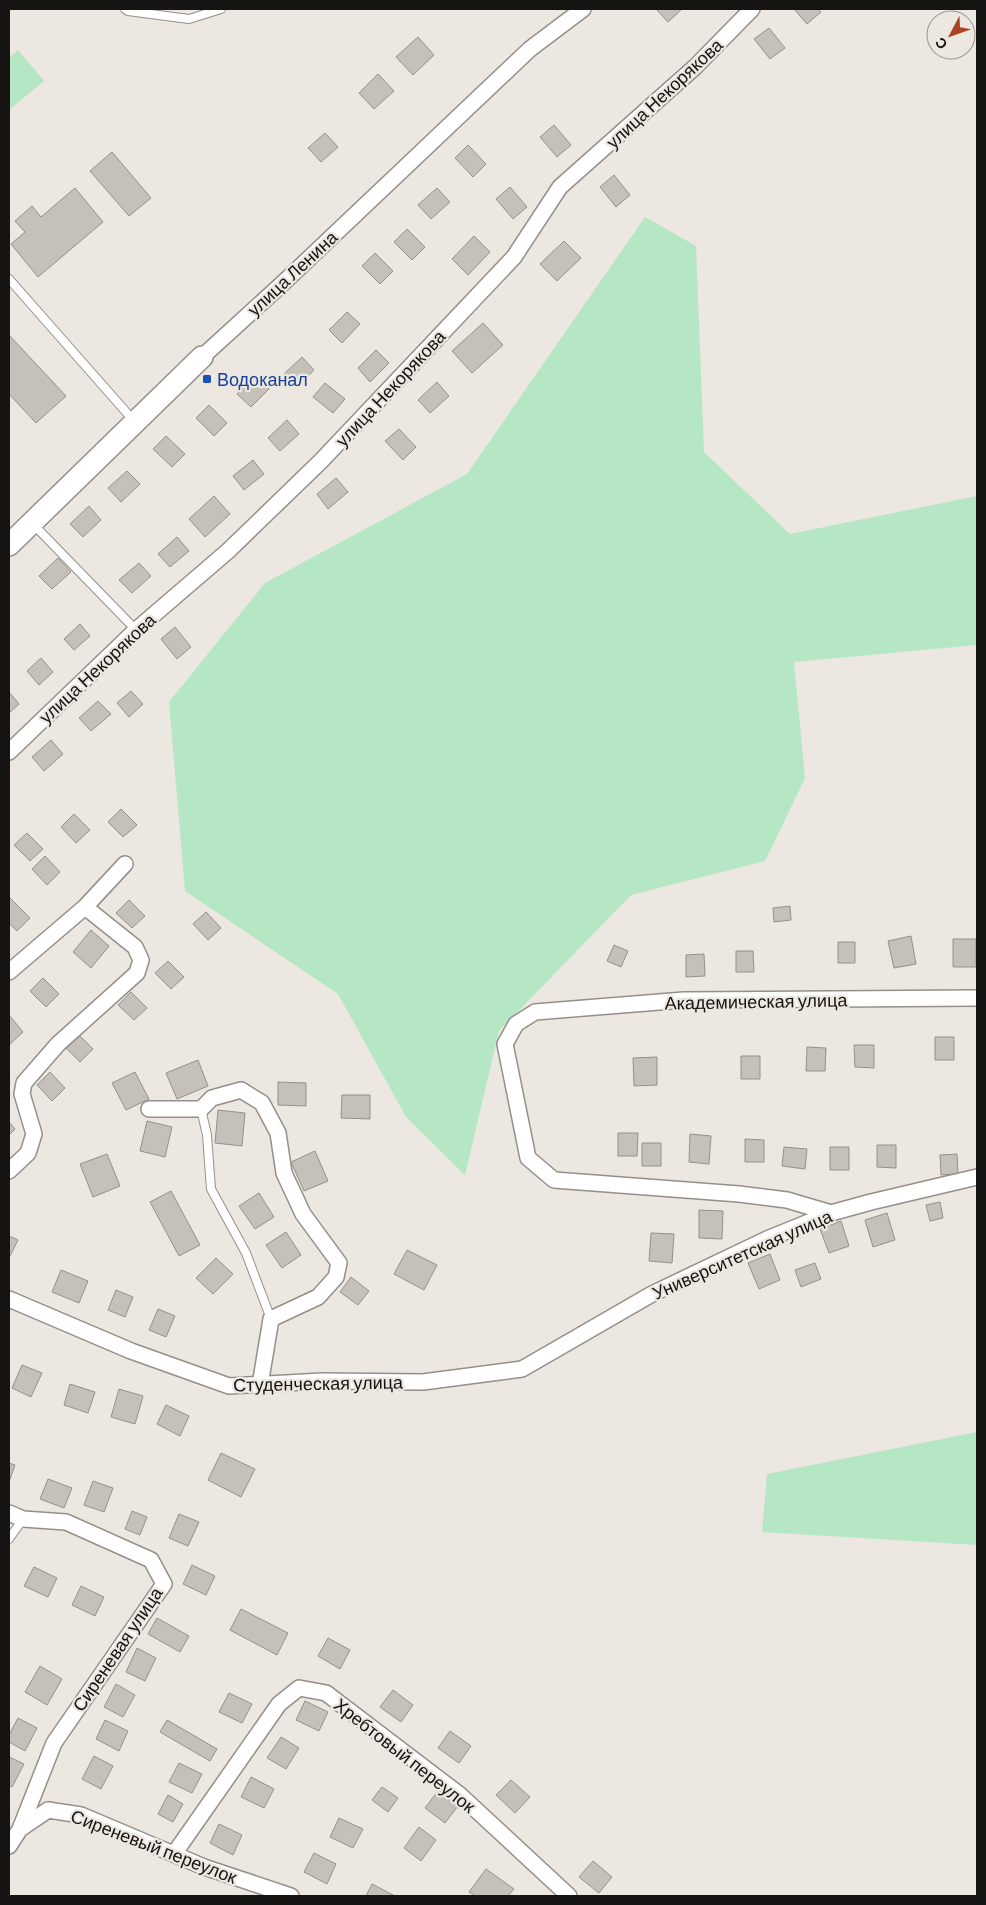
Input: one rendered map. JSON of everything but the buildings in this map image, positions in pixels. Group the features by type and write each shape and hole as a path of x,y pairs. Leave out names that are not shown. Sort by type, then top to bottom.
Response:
{"street":[{"name":"улица Ленина","path":"9,545 202,357 282,284 530,49 582,9"},
{"name":"улица Некорякова","path":"9,752 136,630 228,551 321,461 514,257 560,187 696,67 752,9"},
{"path":"9,972 85,907 125,864"},
{"path":"9,1171 28,1153 34,1134 22,1094 24,1083 58,1044 137,973 140,960 135,947 85,907"},
{"name":"Академическая улица","path":"831,1213 787,1200 739,1194 554,1180 528,1158 505,1044 516,1024 535,1012 684,1000 977,998"},
{"path":"149,1109 201,1109 212,1098 241,1090 262,1103 278,1132 284,1173 303,1214 339,1263 336,1277 318,1297 271,1319 260,1384"},
{"name":"Университетская улица","path":"522,1369 652,1294 767,1239 831,1213 977,1178"},
{"name":"Студенческая улица","path":"9,1299 131,1351 229,1386 322,1381 423,1382 522,1369"},
{"name":"Сиреневая улица","path":"9,1513 23,1518 66,1522 150,1560 164,1584 54,1743 20,1829 9,1846"},
{"name":"Хребтовый переулок","path":"174,1854 279,1704 299,1688 326,1693 460,1795 569,1896"},
{"name":"Сиреневый переулок","path":"20,1829 48,1810 81,1815 204,1867 291,1896"}],"lane":[{"path":"125,9 128,11 189,19 221,9"},
{"path":"9,279 135,422"},
{"path":"32,523 136,630"},
{"path":"201,1109 207,1135 211,1190 246,1253 271,1319"},
{"path":"9,1539 23,1518"}],"green space":[{"path":"18,50 44,81 9,110 9,58"},
{"path":"645,217 696,246 704,452 790,534 977,496 977,645 794,662 805,778 765,861 631,895 499,1031 465,1175 406,1117 338,994 185,891 169,702 265,583 467,474"},
{"path":"977,1432 977,1545 762,1532 767,1474"}],"place":[{"name":"Водоканал","path":"207,379"}]}
